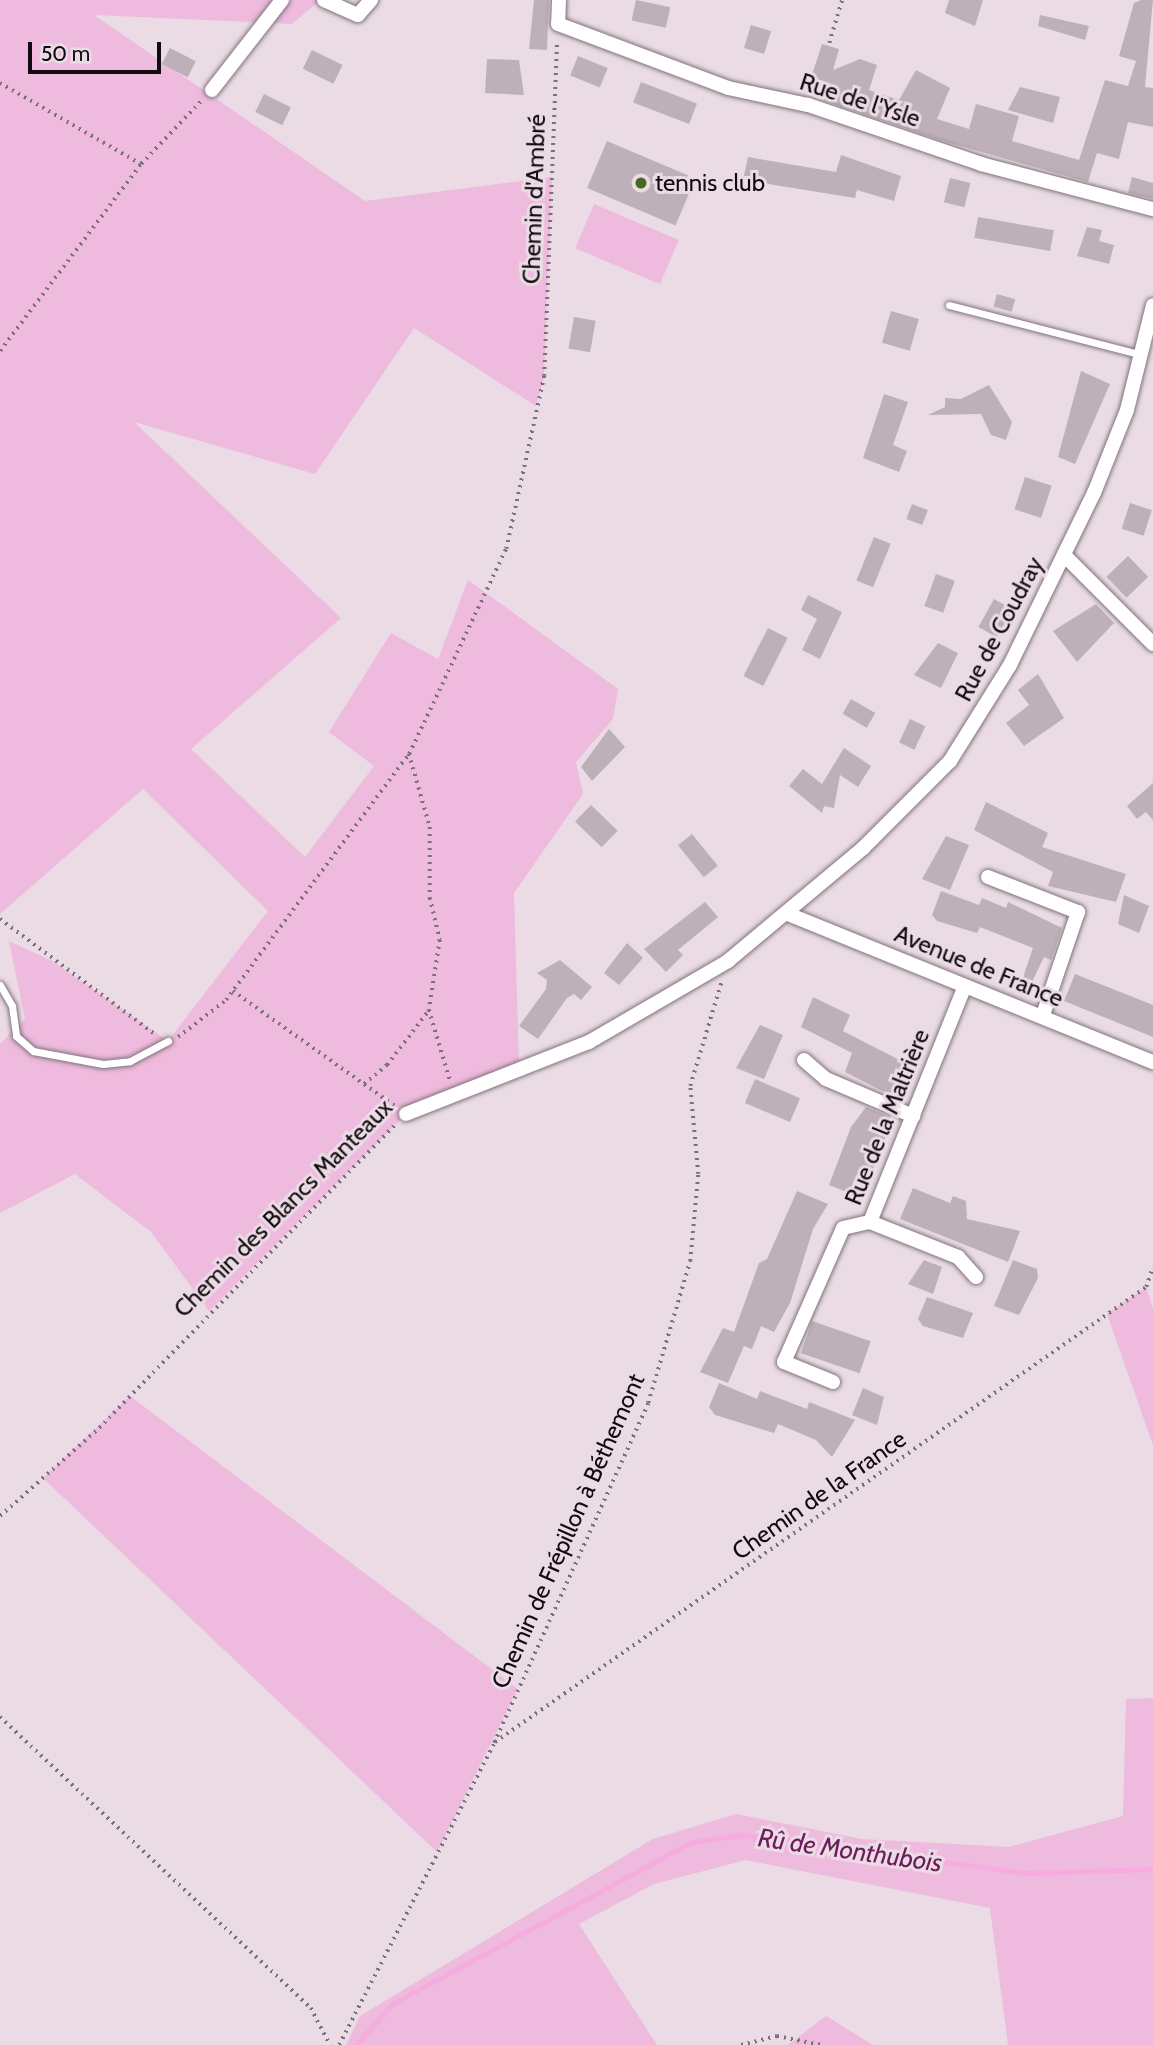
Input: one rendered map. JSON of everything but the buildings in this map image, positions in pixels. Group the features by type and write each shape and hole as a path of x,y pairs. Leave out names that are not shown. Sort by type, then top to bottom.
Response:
{"street":[{"path":"212,90 282,0"},
{"path":"324,0 351,13 365,11 371,0"},
{"path":"558,24 559,0"},
{"name":"Rue de l'Ysle","path":"558,24 727,88 808,105 981,164 1153,209"},
{"name":"Rue de Coudray","path":"788,914 950,761 1010,665 1112,451 1143,355 1153,305"},
{"path":"1064,555 1153,644"},
{"path":"988,877 1078,912 1043,1015"},
{"name":"Chemin des Blancs Manteaux","path":"406,1114 589,1042 728,961 788,914"},
{"name":"Avenue de France","path":"788,914 1043,1015 1153,1062"},
{"name":"Rue de la Maltrière","path":"833,1382 784,1362 843,1228 870,1222 965,986"},
{"path":"804,1060 826,1079 913,1116"},
{"path":"870,1222 958,1257 976,1277"}],"lane":[{"path":"949,305 1143,355"},
{"path":"0,985 12,1006 16,1036 33,1051 103,1064 131,1061 168,1041"}],"path":[{"path":"830,43 842,0"},
{"name":"Chemin d'Ambré","path":"168,1041 192,1031 233,991 409,754 506,549 544,376 558,24"},
{"path":"0,83 141,164"},
{"path":"0,351 141,164 212,90"},
{"path":"409,754 430,827 430,898 440,940 429,1010 454,1094"},
{"path":"1,920 168,1041"},
{"name":"Chemin de Frépillon à Béthemont","path":"339,2044 494,1743 648,1403 690,1261 698,1174 690,1086 728,961"},
{"path":"233,991 406,1114"},
{"path":"364,1084 387,1065 429,1010"},
{"name":"Chemin des Blancs Manteaux","path":"0,1516 99,1428 406,1114"},
{"name":"Chemin de la France","path":"494,1743 1146,1287 1153,1267"},
{"path":"0,1717 311,2007 330,2045"},
{"path":"741,2045 777,2036 821,2045"}],"shaded area":[{"path":"0,0 320,0 292,24 94,15 365,201 552,177 544,376 536,406 414,328 315,474 134,422 341,618 191,749 305,857 374,766 329,732 391,633 438,659 468,580 618,689 613,719 576,762 583,794 514,893 519,1067 406,1114 209,1311 151,1232 75,1174 0,1213 0,1044 25,1019 9,941 54,962 168,1041 268,911 143,789 0,914"},
{"path":"594,204 679,240 660,284 575,248"},
{"path":"1146,1287 1153,1309 1153,1445 1107,1314"},
{"path":"130,1396 518,1689 437,1852 43,1478"},
{"path":"1153,1698 1153,2045 1008,2045 990,1908 746,1860 654,1884 579,1924 657,2045 346,2045 360,2016 653,1839 736,1814 862,1839 1009,1847 1123,1816 1126,1699"},
{"path":"826,2016 873,2045 788,2045"}],"waterway":[{"name":"Rû de Monthubois","path":"356,2045 392,2004 692,1842 739,1835 1026,1873 1153,1869"}],"place":[{"name":"tennis club","path":"641,183"}]}
